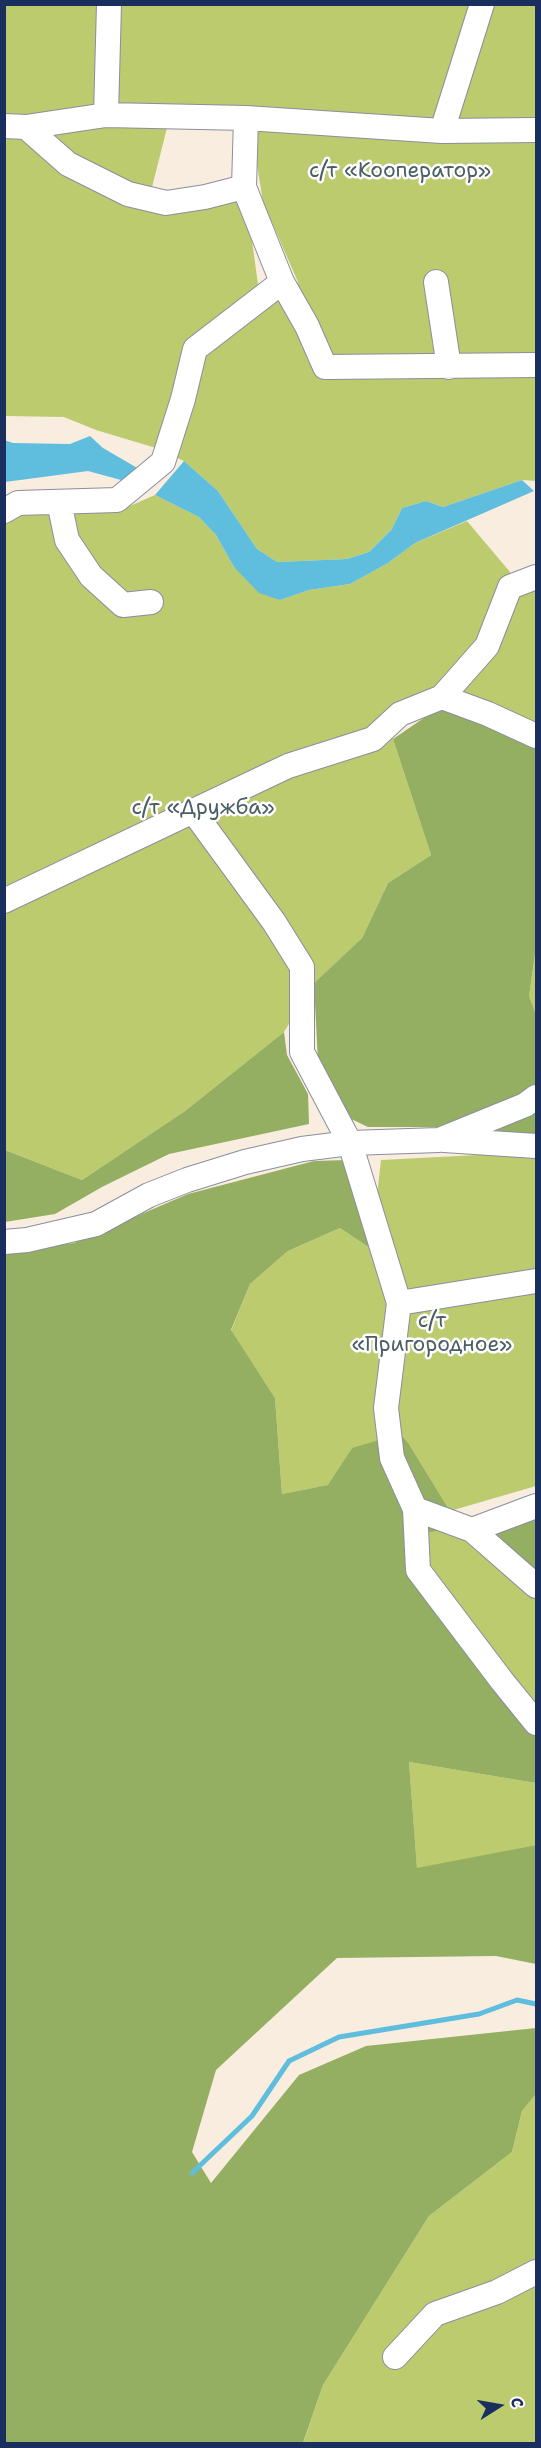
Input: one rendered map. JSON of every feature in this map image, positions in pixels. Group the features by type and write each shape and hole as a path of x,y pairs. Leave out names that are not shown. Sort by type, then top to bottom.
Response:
{"street":[{"path":"106,115 109,4"},
{"path":"442,131 482,4"},
{"path":"15,127 106,115 246,118 442,131 537,130"},
{"path":"246,118 244,187 282,282 307,326 326,367 537,365"},
{"path":"15,127 68,164 128,194 166,203 205,197 244,187"},
{"path":"4,511 18,504 117,500 162,462 183,399 195,349 282,282"},
{"path":"436,282 449,367"},
{"path":"59,502 67,540 92,576 123,605 151,602"},
{"path":"4,902 288,766 373,739 400,714 442,698 487,646 510,587 537,578"},
{"path":"442,698 488,714 537,736"},
{"path":"193,811 274,922 302,967 302,1052 350,1143 399,1303 386,1408 392,1458 415,1509 418,1570 502,1682 537,1723"},
{"path":"439,1140 525,1105 537,1097"},
{"path":"4,1242 27,1240 96,1224 149,1195 187,1180 245,1162 302,1149 350,1143 439,1140 537,1146"},
{"path":"399,1303 537,1281"},
{"path":"472,1530 537,1506"},
{"path":"415,1509 472,1530 537,1586"},
{"path":"395,2357 435,2314 497,2292 537,2272"}],"green space":[{"name":"с/т «Кооператор»","path":"5,5 536,5 536,481 522,480 443,507 426,501 402,508 392,529 369,552 347,559 277,562 257,549 218,491 184,461 156,448 96,430 64,417 5,416","holes":["172,108 255,113 253,140 263,202 298,282 256,312 259,292 250,226 236,199 177,213 146,211"]},
{"name":"с/т «Дружба»","path":"155,495 199,517 216,535 234,567 280,600 309,590 350,584 388,563 415,543 467,521 510,572 481,644 439,688 382,724 393,739 431,855 388,883 362,938 314,983 284,1032 185,1111 82,1180 5,1150 4,522 17,515 51,512 116,512"},
{"path":"536,584 536,733 457,694 515,592"},
{"path":"440,707 485,723 536,747 536,948 529,996 536,1014 536,1134 493,1135 458,1127 368,1127 349,1118 318,1062 314,983 362,938 388,883 431,855 393,739"},
{"path":"536,948 536,1014 529,996"},
{"path":"284,1032 287,1055 308,1094 309,1124 169,1154 102,1187 55,1214 5,1222 5,1150 82,1180 185,1111"},
{"name":"с/т «Пригородное»","path":"536,1152 536,1486 450,1511 409,1444 352,1448 329,1485 282,1494 275,1398 231,1331 250,1284 288,1251 340,1228 371,1249 381,1160"},
{"path":"347,1160 371,1249 340,1228 288,1251 250,1284 231,1330 275,1398 282,1494 328,1485 352,1448 400,1434 409,1444 450,1511 472,1522 536,1507 536,1577 449,1528 424,1534 431,1567 536,1709 536,1783 409,1762 417,1868 536,1845 536,1964 496,1956 337,1958 216,2070 192,2152 211,2183 299,2075 366,2046 536,2028 536,2094 522,2111 512,2152 429,2216 323,2385 303,2443 5,2443 4,1252 74,1243 188,1194 314,1161"},
{"path":"449,1528 476,1544 536,1598 536,1709 431,1567 424,1534"},
{"path":"409,1762 536,1783 536,1845 417,1869"},
{"path":"536,2094 536,2443 303,2444 323,2385 429,2216 512,2152 522,2111"}],"water":[{"path":"90,436 103,448 139,469 121,480 88,471 5,482 4,440 13,443 70,444"},
{"path":"184,461 218,491 257,549 277,562 347,559 369,552 392,529 402,508 426,501 443,507 522,480 534,491 415,543 388,563 350,584 309,590 280,600 259,593 234,567 216,535 199,517 155,495"}],"waterway":[{"path":"192,2173 252,2116 289,2061 339,2037 479,2014 517,2000 536,2004"}]}
